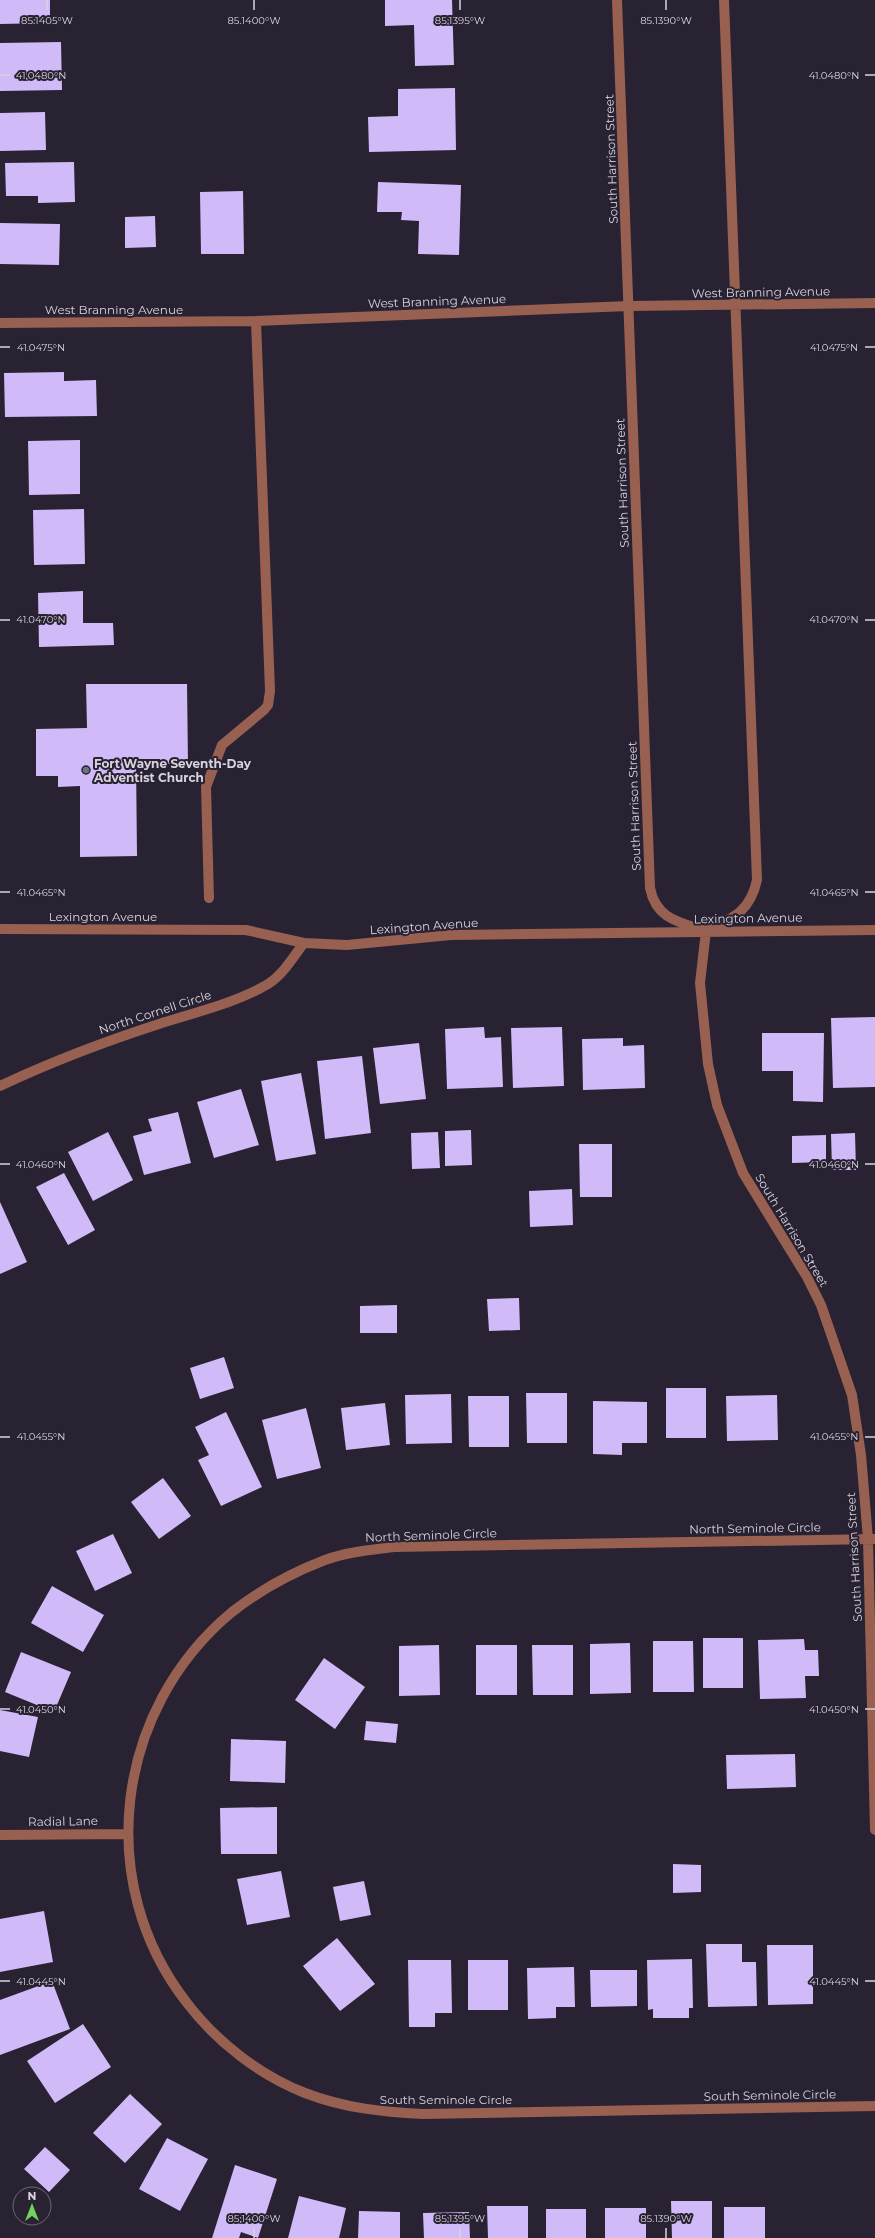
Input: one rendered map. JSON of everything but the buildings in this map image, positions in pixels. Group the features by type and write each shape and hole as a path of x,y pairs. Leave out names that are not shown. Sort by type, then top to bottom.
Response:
{"street":[{"name":"South Harrison Street","path":"617,0 650,888 652,900 667,917 706,931 700,983 708,1064 717,1105 743,1173 807,1277 821,1305 843,1365 852,1395 858,1427 871,1539 875,1830"},
{"path":"706,931 736,917 750,902 757,880 724,0"},
{"name":"West Branning Avenue","path":"0,322 256,321 629,306 735,306 875,303"},
{"path":"209,898 206,787 222,744 264,710 268,705 270,691 256,321"},
{"name":"Lexington Avenue","path":"0,929 246,930 304,943 347,946 451,935 875,930"},
{"name":"North Cornell Circle","path":"0,1086 44,1065 100,1044 243,996 268,984 286,967 304,943"},
{"name":"North Seminole Circle","path":"127,1834 130,1797 140,1752 157,1708 182,1667 211,1632 250,1598 272,1584 327,1559 357,1552 402,1547 871,1539"},
{"name":"Radial Lane","path":"0,1835 127,1834"},
{"name":"South Seminole Circle","path":"127,1834 136,1902 162,1968 179,1993 217,2038 275,2078 304,2093 338,2104 372,2112 423,2114 875,2106"}],"place":[{"name":"Fort Wayne Seventh-Day Adventist Church","path":"86,770"}]}
